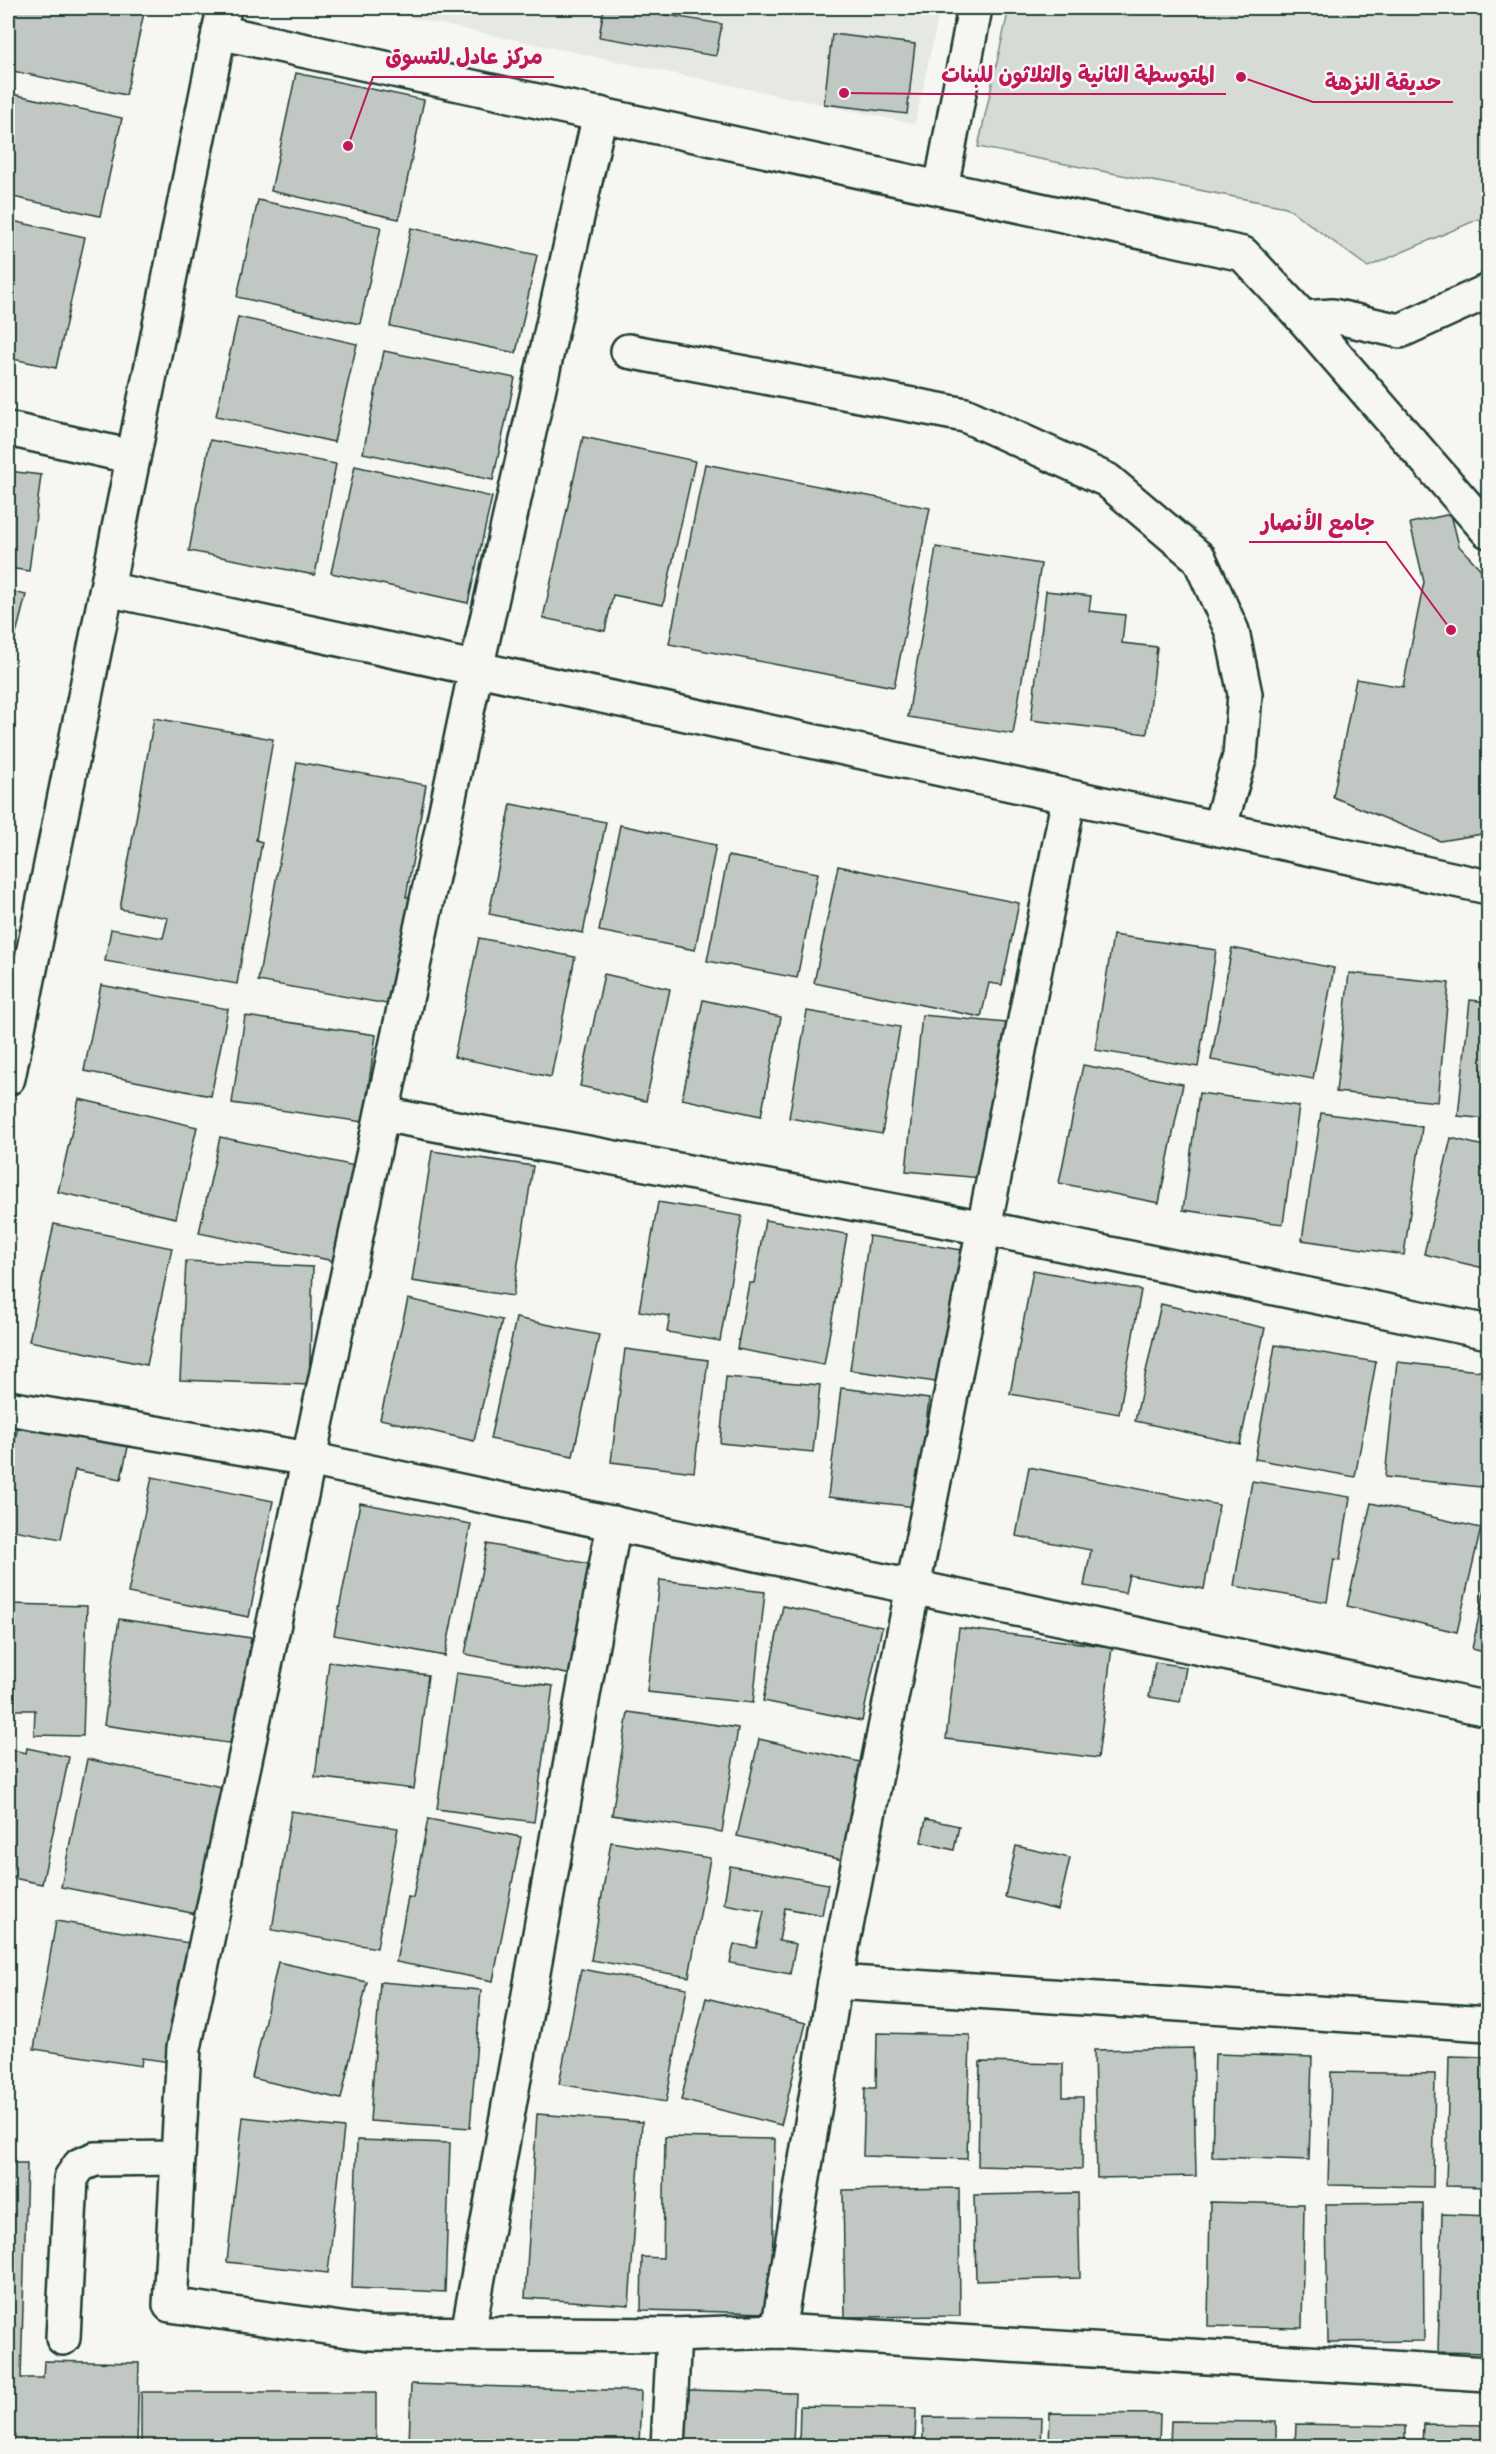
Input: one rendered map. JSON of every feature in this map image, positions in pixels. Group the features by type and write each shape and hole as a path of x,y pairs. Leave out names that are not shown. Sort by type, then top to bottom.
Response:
{"street":[{"path":"941,188 975,8"},
{"path":"8,1078 222,20 600,114 1243,254 1303,318 1488,531"},
{"path":"600,114 476,669 184,2048 170,2305 369,2333 674,2335 778,2331 1488,2374"},
{"path":"1303,318 1333,316 1400,331 1488,291"},
{"path":"628,351 965,415 1107,480 1199,558 1232,632 1245,694 1240,756 1219,829"},
{"path":"8,429 133,457"},
{"path":"107,589 1488,887"},
{"path":"778,2331 835,1982 1069,797"},
{"path":"382,1114 984,1228 1488,1332"},
{"path":"8,1408 309,1459 1488,1708"},
{"path":"468,2333 614,1523"},
{"path":"835,1982 1488,2024"},
{"path":"63,2338 71,2178 80,2165 95,2159 178,2158"},
{"path":"668,2446 674,2335"}],"shaded area":[{"path":"364,8 940,8 915,124"},
{"path":"1009,8 1488,8 1488,215 1368,267 1286,207 978,147"}],"building":[{"path":"14,8 145,8 126,95 8,70 8,38"},
{"path":"604,8 624,8 722,24 716,56 599,37"},
{"path":"832,34 915,44 907,114 824,104"},
{"path":"296,73 424,100 399,219 271,191"},
{"path":"8,93 122,118 100,216 8,196"},
{"path":"258,200 381,227 360,324 237,297"},
{"path":"8,220 85,237 56,368 8,358"},
{"path":"411,228 537,255 516,353 390,326"},
{"path":"238,317 357,344 334,442 216,416"},
{"path":"384,351 515,378 493,480 363,453"},
{"path":"583,437 695,461 663,605 613,595 605,631 543,618"},
{"path":"210,440 336,464 315,575 189,551"},
{"path":"705,464 930,508 894,687 669,644"},
{"path":"355,466 492,497 468,603 331,573"},
{"path":"8,471 41,475 29,571 8,568"},
{"path":"1451,514 1459,546 1488,577 1488,833 1440,841 1333,797 1356,679 1403,687 1424,582 1410,523"},
{"path":"936,547 1041,564 1013,734 908,717"},
{"path":"8,591 26,595 8,665"},
{"path":"1046,591 1091,596 1089,611 1125,615 1122,643 1157,647 1147,734 1031,720"},
{"path":"154,718 273,739 256,840 262,842 237,984 105,961 111,929 163,938 168,918 120,909"},
{"path":"297,762 426,785 406,897 412,897 392,1005 258,981"},
{"path":"511,804 606,822 583,933 489,914"},
{"path":"620,825 716,845 695,950 599,931"},
{"path":"728,856 818,873 797,978 707,961"},
{"path":"838,866 1019,903 1002,985 989,983 981,1017 814,983"},
{"path":"1113,935 1216,950 1198,1067 1095,1050"},
{"path":"479,938 575,957 551,1077 454,1057"},
{"path":"1232,948 1334,968 1313,1079 1211,1060"},
{"path":"1349,973 1449,983 1438,1102 1336,1092"},
{"path":"604,974 670,989 646,1101 580,1086"},
{"path":"101,985 228,1009 211,1096 84,1071"},
{"path":"703,1000 781,1017 761,1116 682,1099"},
{"path":"1470,1000 1488,1002 1488,1119 1458,1116"},
{"path":"807,1011 900,1027 882,1134 789,1118"},
{"path":"922,1015 1027,1025 992,1179 906,1171"},
{"path":"245,1016 376,1035 363,1122 232,1103"},
{"path":"1083,1065 1183,1084 1159,1203 1059,1183"},
{"path":"1199,1093 1299,1106 1283,1224 1183,1210"},
{"path":"79,1099 197,1127 176,1218 58,1192"},
{"path":"1321,1113 1422,1127 1404,1255 1302,1240"},
{"path":"220,1137 355,1166 334,1261 199,1233"},
{"path":"1451,1138 1488,1147 1488,1269 1424,1254"},
{"path":"432,1151 533,1166 513,1296 412,1281"},
{"path":"658,1202 742,1216 720,1341 667,1332 670,1316 639,1311"},
{"path":"765,1220 847,1234 824,1365 737,1349 749,1283 754,1283"},
{"path":"54,1224 172,1248 147,1365 29,1341"},
{"path":"869,1236 962,1250 943,1383 850,1370"},
{"path":"186,1261 313,1267 309,1385 180,1380"},
{"path":"1033,1270 1141,1290 1119,1414 1010,1394"},
{"path":"408,1299 502,1320 474,1441 380,1419"},
{"path":"1161,1304 1265,1328 1240,1444 1135,1421"},
{"path":"516,1318 599,1335 573,1456 490,1439"},
{"path":"1275,1345 1376,1362 1355,1477 1255,1459"},
{"path":"625,1349 708,1360 694,1472 611,1462"},
{"path":"1397,1362 1488,1372 1488,1414 1481,1487 1385,1477"},
{"path":"726,1377 820,1385 813,1452 720,1443"},
{"path":"841,1388 929,1399 916,1507 828,1497"},
{"path":"18,1425 85,1438 87,1429 130,1438 121,1479 75,1470 61,1539 8,1529 8,1478"},
{"path":"1029,1467 1219,1505 1204,1589 1129,1575 1125,1593 1084,1586 1091,1550 1016,1536"},
{"path":"152,1477 273,1501 249,1617 128,1593"},
{"path":"1252,1481 1350,1497 1340,1560 1334,1559 1327,1602 1234,1586"},
{"path":"360,1503 471,1524 445,1656 334,1635"},
{"path":"1371,1503 1481,1528 1457,1632 1347,1606"},
{"path":"487,1544 595,1565 572,1675 465,1654"},
{"path":"1488,1574 1488,1653 1472,1649"},
{"path":"660,1580 765,1592 753,1703 647,1692"},
{"path":"8,1604 87,1606 83,1736 34,1735 35,1710 8,1710"},
{"path":"783,1606 882,1627 862,1721 763,1701"},
{"path":"119,1619 251,1638 235,1744 104,1725"},
{"path":"959,1628 1112,1647 1098,1758 946,1739"},
{"path":"329,1662 428,1675 414,1789 315,1777"},
{"path":"1155,1662 1186,1667 1180,1702 1149,1697"},
{"path":"456,1673 553,1686 534,1822 437,1809"},
{"path":"628,1712 738,1728 722,1832 612,1815"},
{"path":"759,1739 869,1764 847,1861 737,1836"},
{"path":"27,1748 69,1757 42,1884 8,1877 8,1749 26,1753"},
{"path":"87,1759 222,1787 197,1914 61,1887"},
{"path":"291,1811 398,1828 377,1948 272,1930"},
{"path":"428,1819 521,1837 493,1981 396,1962 408,1897 413,1898"},
{"path":"926,1819 959,1826 954,1850 921,1842"},
{"path":"611,1842 710,1858 689,1977 591,1960"},
{"path":"1016,1846 1070,1858 1058,1910 1005,1897"},
{"path":"730,1866 828,1884 822,1915 785,1908 779,1941 796,1944 790,1974 730,1963 734,1944 756,1948 764,1911 724,1904"},
{"path":"56,1921 190,1943 170,2062 142,2058 141,2066 34,2049"},
{"path":"278,1962 367,1982 341,2099 252,2078"},
{"path":"581,1969 687,1988 666,2102 559,2084"},
{"path":"380,1982 481,1990 470,2128 370,2121"},
{"path":"706,1998 806,2023 781,2125 681,2100"},
{"path":"877,2033 970,2035 967,2159 863,2156 865,2088 876,2088"},
{"path":"1193,2048 1196,2176 1097,2178 1094,2050"},
{"path":"1215,2054 1312,2057 1309,2160 1212,2157"},
{"path":"1449,2056 1488,2057 1488,2187 1446,2186"},
{"path":"980,2062 1063,2064 1063,2097 1083,2097 1082,2169 978,2166"},
{"path":"1331,2072 1435,2074 1433,2187 1328,2185"},
{"path":"537,2114 642,2122 629,2305 525,2298"},
{"path":"243,2117 344,2128 328,2273 227,2262"},
{"path":"665,2137 775,2139 771,2313 641,2310 642,2257 663,2258"},
{"path":"357,2140 450,2143 445,2292 352,2288"},
{"path":"8,2163 27,2163 21,2378 43,2378 44,2361 139,2363 137,2446 8,2446"},
{"path":"959,2188 960,2316 845,2317 843,2190"},
{"path":"1078,2193 1080,2278 976,2281 974,2195"},
{"path":"1210,2202 1304,2204 1302,2328 1208,2326"},
{"path":"1423,2203 1424,2341 1328,2342 1326,2204"},
{"path":"1442,2214 1488,2216 1488,2353 1438,2352"},
{"path":"411,2384 641,2391 639,2446 409,2446"},
{"path":"688,2390 795,2393 793,2446 686,2446"},
{"path":"141,2392 376,2392 376,2446 141,2446"},
{"path":"800,2406 916,2408 915,2446 799,2446"},
{"path":"1050,2413 1160,2414 1159,2446 1049,2446"},
{"path":"923,2417 1042,2418 1041,2446 923,2446"},
{"path":"1171,2421 1276,2422 1276,2446 1170,2446"},
{"path":"1296,2424 1405,2426 1405,2446 1295,2446"},
{"path":"1423,2424 1488,2425 1488,2446 1422,2446"}],"place":[{"name":"حديقة النزهة","path":"1241,77"},
{"name":"المتوسطة الثانية والثلاثون للبنات","path":"844,93"},
{"name":"مركز عادل للتسوق","path":"348,146"},
{"name":"جامع الأنصار","path":"1451,630"}]}
